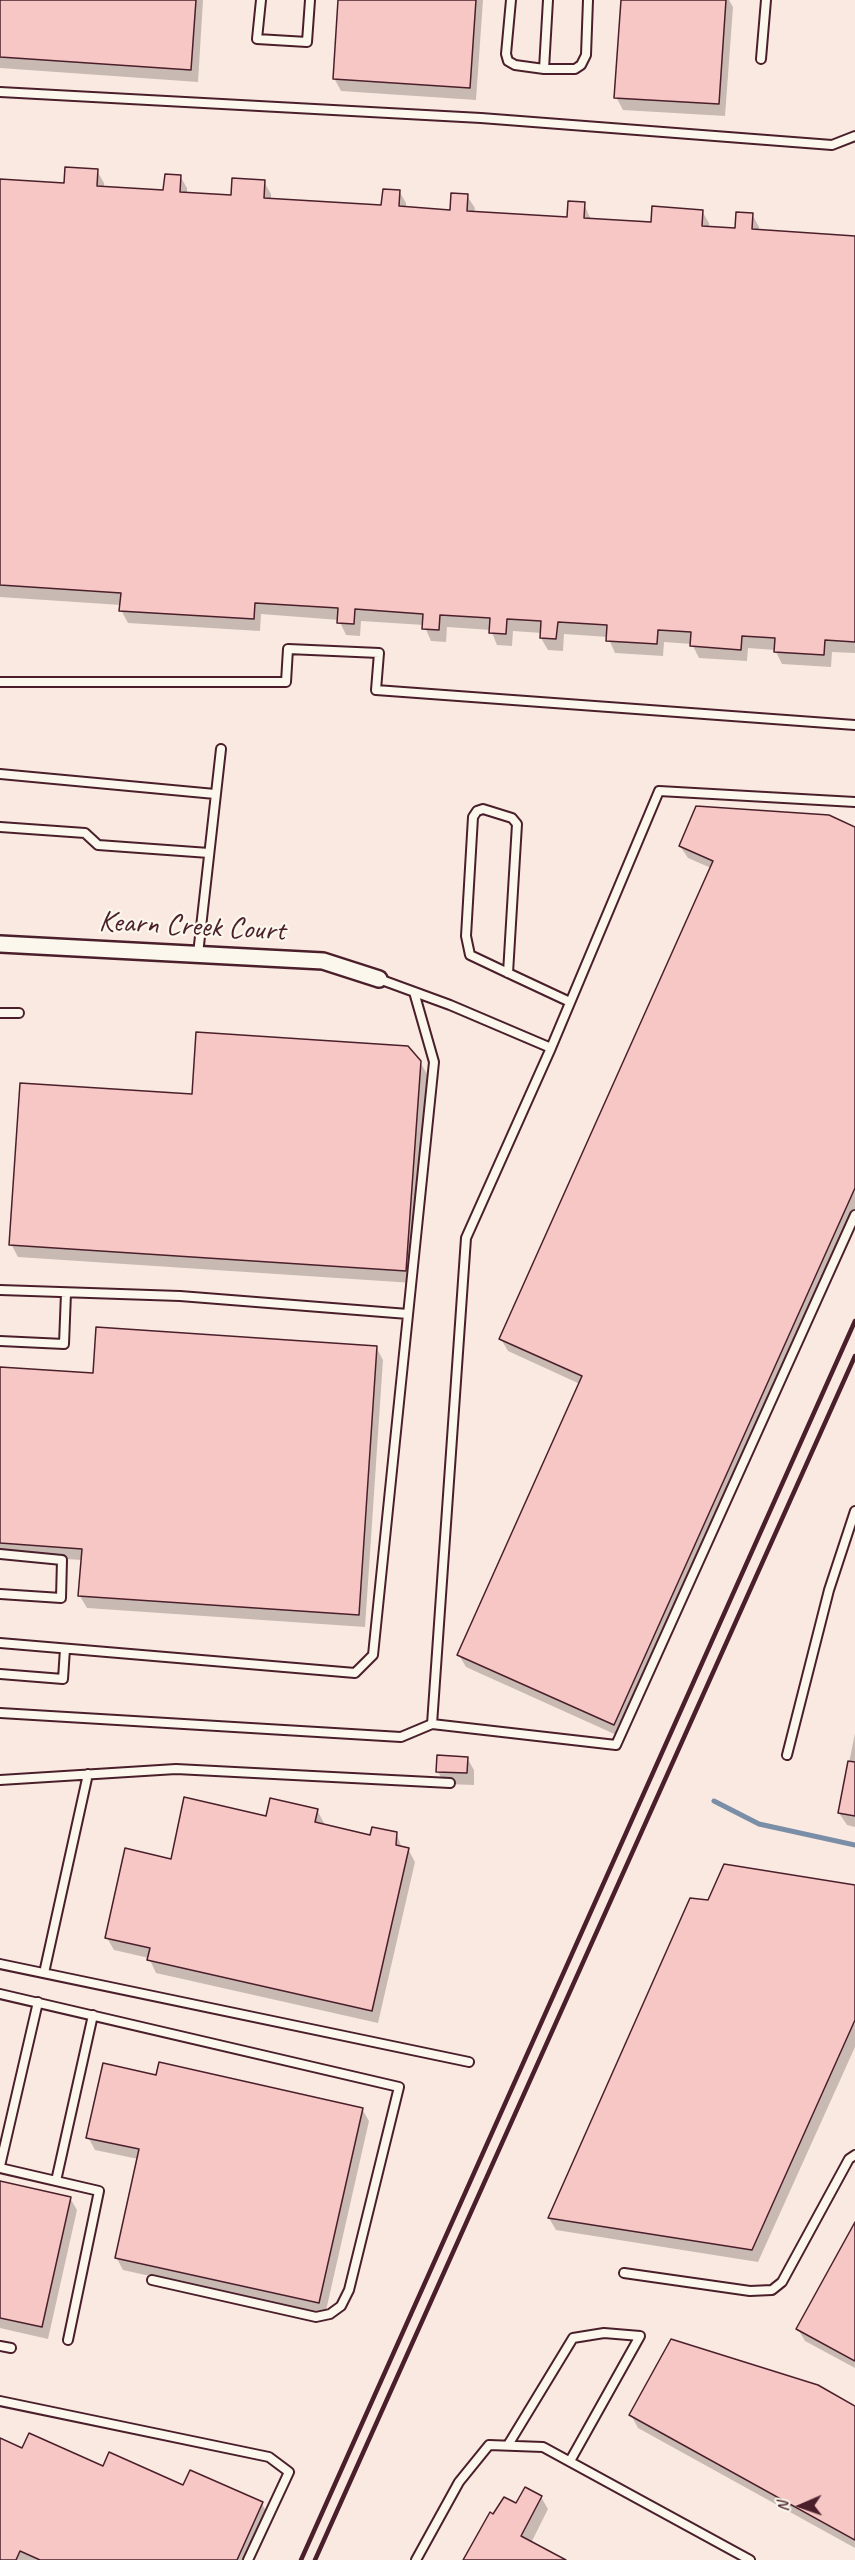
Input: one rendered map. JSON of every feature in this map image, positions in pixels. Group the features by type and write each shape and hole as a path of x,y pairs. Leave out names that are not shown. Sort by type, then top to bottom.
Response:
{"street":[{"name":"Kearn Creek Court","path":"0,944 323,961 379,979"}],"lane":[{"path":"261,0 257,39 307,42 310,0"},
{"path":"511,0 506,54 508,61 515,65 544,69 575,69 581,65 586,55 588,0"},
{"path":"544,69 548,0"},
{"path":"761,59 766,0"},
{"path":"0,92 481,118 832,145 855,136"},
{"path":"0,682 286,682 288,649 368,652 379,653 376,690 855,725"},
{"path":"198,954 220,749"},
{"path":"0,774 215,794"},
{"path":"432,1724 466,1238 551,1048 659,791 855,802"},
{"path":"508,973 517,824 512,818 483,809 473,818 466,936 470,955 508,973 570,1002"},
{"path":"0,827 85,832 98,845 209,853"},
{"path":"379,979 551,1048"},
{"path":"0,1643 356,1673 373,1655 434,1062 414,992"},
{"path":"0,1013 19,1013"},
{"path":"0,1713 401,1737 432,1724 616,1745 855,1215"},
{"path":"0,1290 180,1296 408,1314"},
{"path":"0,1341 64,1344 66,1293"},
{"path":"787,1755 829,1590 855,1511"},
{"path":"0,1554 62,1560 61,1598 0,1594"},
{"path":"0,1674 63,1679 65,1649"},
{"path":"0,1780 176,1769 450,1783"},
{"path":"44,1973 88,1774"},
{"path":"0,1964 469,2062"},
{"path":"0,1994 399,2087 349,2290 341,2306 330,2314 316,2317 152,2280"},
{"path":"38,2002 0,2167 99,2191 68,2340"},
{"path":"56,2181 93,2015"},
{"path":"624,2273 750,2291 772,2290 782,2282 849,2159 855,2155"},
{"path":"508,2445 573,2338 604,2334 640,2336 570,2461"},
{"path":"0,2346 11,2348"},
{"path":"0,2401 269,2457 289,2472 248,2560"},
{"path":"416,2560 459,2482 489,2445 508,2445 543,2447 750,2560"}],"shaded area":[{"path":"0,0 855,0 855,2560 0,2560"}],"building":[{"path":"0,0 196,0 191,70 0,57"},
{"path":"338,0 476,0 470,88 333,79"},
{"path":"621,0 726,0 719,104 614,98"},
{"path":"65,167 98,169 97,186 163,190 165,174 181,175 180,192 231,195 232,178 265,180 264,198 381,205 383,189 400,190 399,206 450,210 451,193 468,194 467,211 567,217 568,201 585,202 584,218 651,222 652,206 703,210 702,226 735,228 736,212 753,213 752,229 855,236 855,642 825,640 824,655 774,652 775,638 742,636 741,650 690,646 691,632 658,630 657,644 606,641 607,625 558,622 556,639 540,638 541,621 507,619 506,634 489,633 490,618 440,615 439,630 422,629 423,614 355,609 354,624 337,623 338,608 255,603 254,619 119,611 121,593 0,585 0,179 64,183"},
{"path":"696,806 829,815 855,827 855,1188 614,1725 457,1655 582,1376 499,1339 713,861 679,846"},
{"path":"196,1032 408,1046 421,1061 406,1271 9,1245 20,1083 192,1094"},
{"path":"96,1327 377,1346 359,1615 78,1596 82,1549 0,1543 0,1367 93,1373"},
{"path":"437,1755 468,1757 467,1773 436,1772"},
{"path":"848,1761 855,1762 855,1816 838,1813"},
{"path":"184,1797 266,1816 270,1798 318,1809 315,1822 370,1835 372,1827 397,1832 396,1845 409,1848 372,2011 147,1960 150,1948 105,1938 125,1848 171,1859"},
{"path":"724,1864 855,1885 855,2020 752,2250 548,2218 690,1898 708,1900"},
{"path":"159,2062 363,2108 319,2303 115,2258 139,2149 86,2138 103,2063 156,2075"},
{"path":"0,2181 71,2197 42,2327 0,2318"},
{"path":"855,2222 855,2361 796,2329"},
{"path":"671,2339 818,2385 855,2406 855,2540 629,2415"},
{"path":"29,2433 103,2466 109,2452 183,2485 190,2470 263,2502 237,2560 40,2560 20,2551 16,2560 0,2560 0,2438 22,2448"},
{"path":"525,2487 542,2496 521,2536 566,2560 463,2560 490,2512 493,2514 504,2497 516,2503"}],"waterway":[{"path":"714,1801 759,1824 855,1845"}],"railway":[{"path":"301,2560 855,1321"},
{"path":"315,2560 855,1356"}]}
